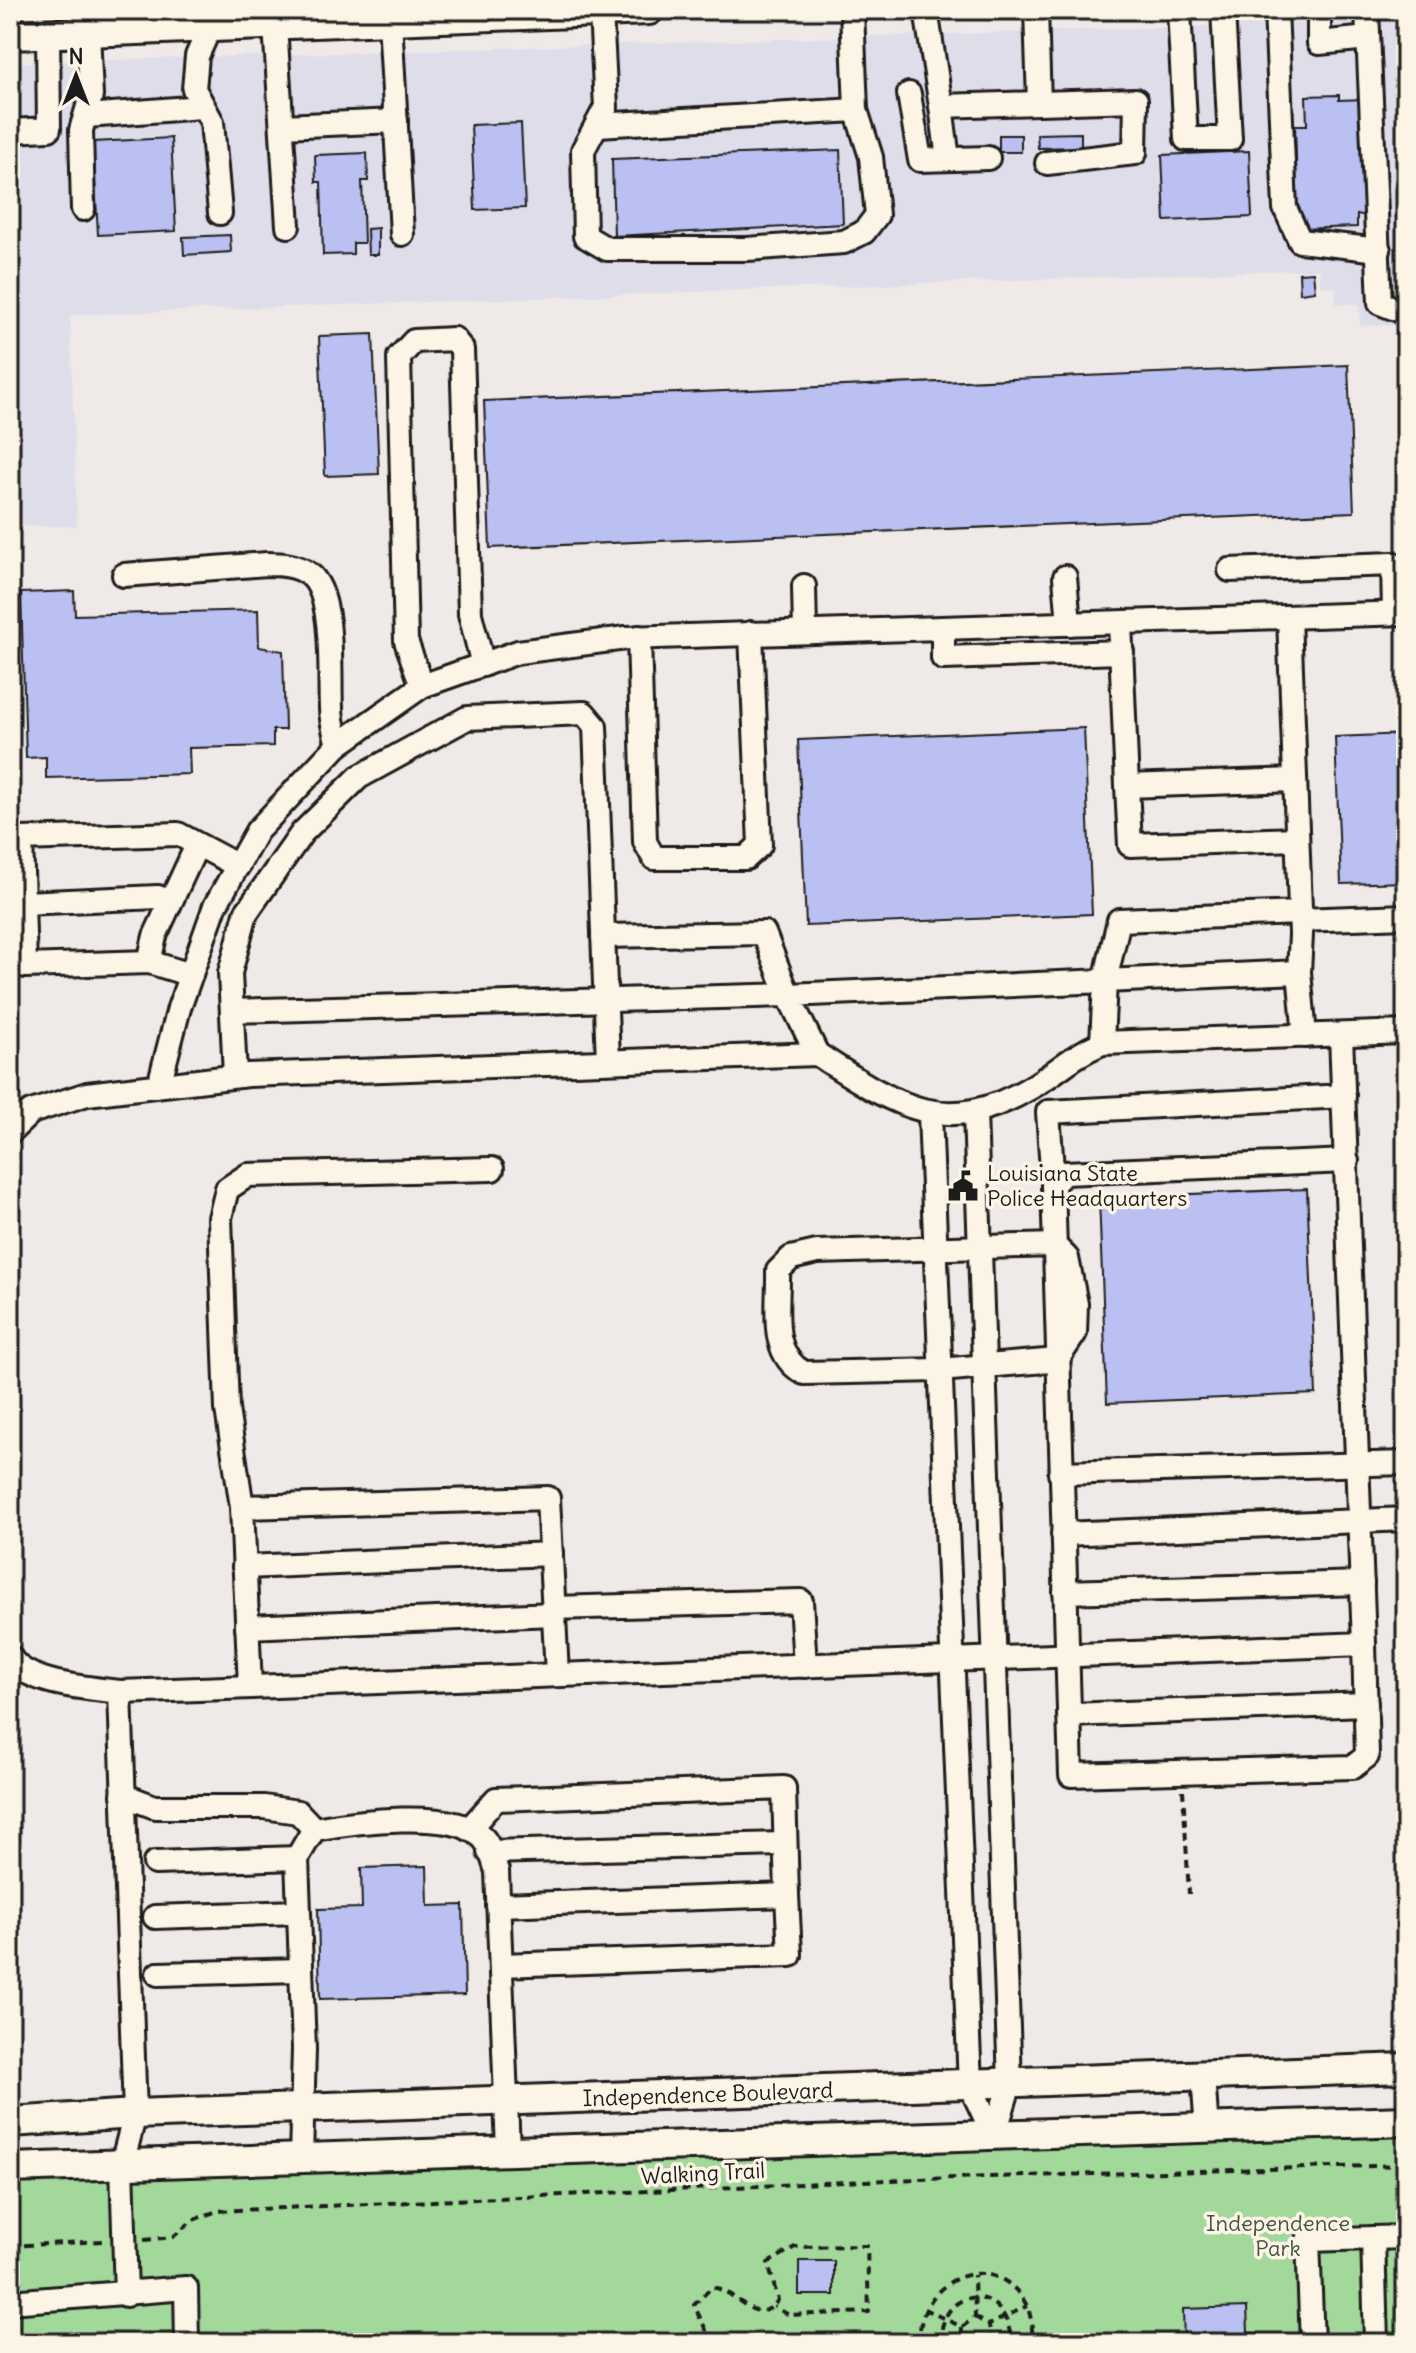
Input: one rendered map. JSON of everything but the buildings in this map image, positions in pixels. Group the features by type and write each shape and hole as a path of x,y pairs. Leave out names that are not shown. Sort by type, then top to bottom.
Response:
{"main road":[{"path":"10,35 88,32 210,19 275,25 649,10"},
{"name":"Independence Boulevard","path":"10,2122 135,2114 1406,2068"},
{"path":"10,2168 1406,2121"}],"street":[{"path":"601,12 602,116 583,150 585,236 607,249 747,249 844,242 864,232 877,215 871,157 856,110 852,10"},
{"path":"926,10 948,159"},
{"path":"1036,10 1039,103"},
{"path":"1179,10 1186,139 1230,139 1223,10"},
{"path":"1276,10 1285,208 1300,241 1379,250"},
{"path":"1319,10 1319,43 1368,38"},
{"path":"1367,10 1380,303 1406,313"},
{"path":"210,19 197,56 194,89 201,107 212,122 220,213"},
{"path":"390,20 402,234"},
{"path":"275,25 288,226"},
{"path":"83,209 81,130 91,96 88,32"},
{"path":"10,131 49,129 48,34"},
{"path":"909,94 920,160 988,158"},
{"path":"941,106 1136,100 1135,153 1047,163"},
{"path":"87,116 201,107"},
{"path":"602,116 856,110"},
{"path":"282,126 396,121"},
{"path":"422,686 406,641 399,357 414,341 454,339 462,349 470,614 483,665"},
{"path":"124,575 267,564 289,565 311,575 322,593 327,617 330,711 338,745"},
{"path":"159,1085 215,906 257,831 338,745 422,686 518,652 639,637 1400,613 1393,564 1230,570"},
{"path":"1065,577 1069,624"},
{"path":"804,586 805,632"},
{"path":"1289,617 1300,917 1299,972 1305,1036"},
{"path":"1120,623 1130,845 1297,839"},
{"path":"943,628 943,658 1122,652"},
{"path":"639,637 645,842 654,858 746,858 760,845 751,633"},
{"path":"235,1076 230,973 246,913 302,833 359,777 467,718 584,713 595,726 608,1061"},
{"path":"1127,786 1295,780"},
{"path":"191,975 149,962 25,966 21,839 178,834 238,866"},
{"path":"149,962 169,902 197,845"},
{"path":"23,903 158,897 169,902"},
{"path":"1102,1043 1105,981 1119,920 1406,916"},
{"path":"603,936 764,933 788,995 817,1054 862,1083 930,1114 975,1113 1030,1088 1073,1055 1102,1043 1406,1032"},
{"path":"232,1011 788,995 1299,972"},
{"path":"1341,1035 1344,1096 1347,1161 1360,1464 1367,1756 1353,1767 1071,1775 1053,1184 1048,1112 1344,1096"},
{"path":"10,1132 31,1112 87,1094 235,1076 817,1054"},
{"path":"975,1113 1010,2083 994,2136"},
{"path":"930,1114 970,2085 994,2136"},
{"path":"1053,1184 1064,1173 1347,1161"},
{"path":"250,1687 242,1507 227,1409 220,1218 227,1189 248,1175 492,1169"},
{"path":"1054,1245 817,1252 791,1258 778,1271 779,1347 788,1364 804,1373 940,1370 1057,1360"},
{"path":"1060,1473 1406,1463"},
{"path":"242,1507 548,1498 557,1675"},
{"path":"1063,1534 1406,1519"},
{"path":"244,1567 551,1554"},
{"path":"1065,1592 1362,1583"},
{"path":"247,1627 801,1601 805,1666"},
{"path":"10,1657 14,1665 52,1683 120,1692 1364,1644"},
{"path":"120,1692 135,2114 122,2164 126,2295"},
{"path":"1069,1715 1366,1704"},
{"path":"469,1829 496,1799 784,1788 790,1955 501,1965"},
{"path":"123,1795 155,1807 264,1807 298,1812 314,1829"},
{"path":"314,1829 370,1822 457,1822 483,1838 497,1871 508,2151"},
{"path":"301,2158 300,2108 304,2083 297,1858 314,1829"},
{"path":"489,1852 785,1844"},
{"path":"155,1863 297,1858"},
{"path":"498,1905 787,1895"},
{"path":"155,1917 298,1912"},
{"path":"158,1974 301,1970"},
{"path":"1203,2076 1207,2130"},
{"path":"1312,2343 1308,2240 1406,2237"},
{"path":"1373,2238 1376,2343"},
{"path":"10,2302 186,2288 187,2343"}],"path":[{"path":"1182,1772 1189,1894"},
{"name":"Walking Trail","path":"10,2246 173,2237 201,2216 217,2211 887,2180 1406,2165"},
{"path":"698,2343 706,2330 694,2305 712,2287 722,2288 750,2310 764,2313 774,2307 778,2300 778,2289 768,2263 787,2249 867,2246 869,2312 789,2315 774,2307"},
{"path":"974,2275 975,2317"},
{"path":"919,2343 919,2324 924,2309 946,2283 974,2275 1002,2282 1013,2289 1027,2306 1033,2343"},
{"path":"941,2343 944,2318 956,2303 975,2298 998,2305 1007,2317 1011,2343"},
{"path":"989,2325 1027,2306"},
{"path":"924,2309 962,2327"},
{"path":"975,2317 989,2325"},
{"path":"961,2343 962,2327 975,2317"},
{"path":"989,2325 991,2343"},
{"path":"1102,2343 1167,2343"}],"shaded area":[{"path":"1406,20 1406,325 1360,326 1359,304 1336,304 1336,287 1320,286 1319,269 70,315 77,526 10,526 10,63"}],"green space":[{"name":"Independence Park","path":"1406,2124 1406,2343 10,2343 10,2179"}],"place":[{"name":"Louisiana State Police Headquarters","path":"963,1186"}]}
